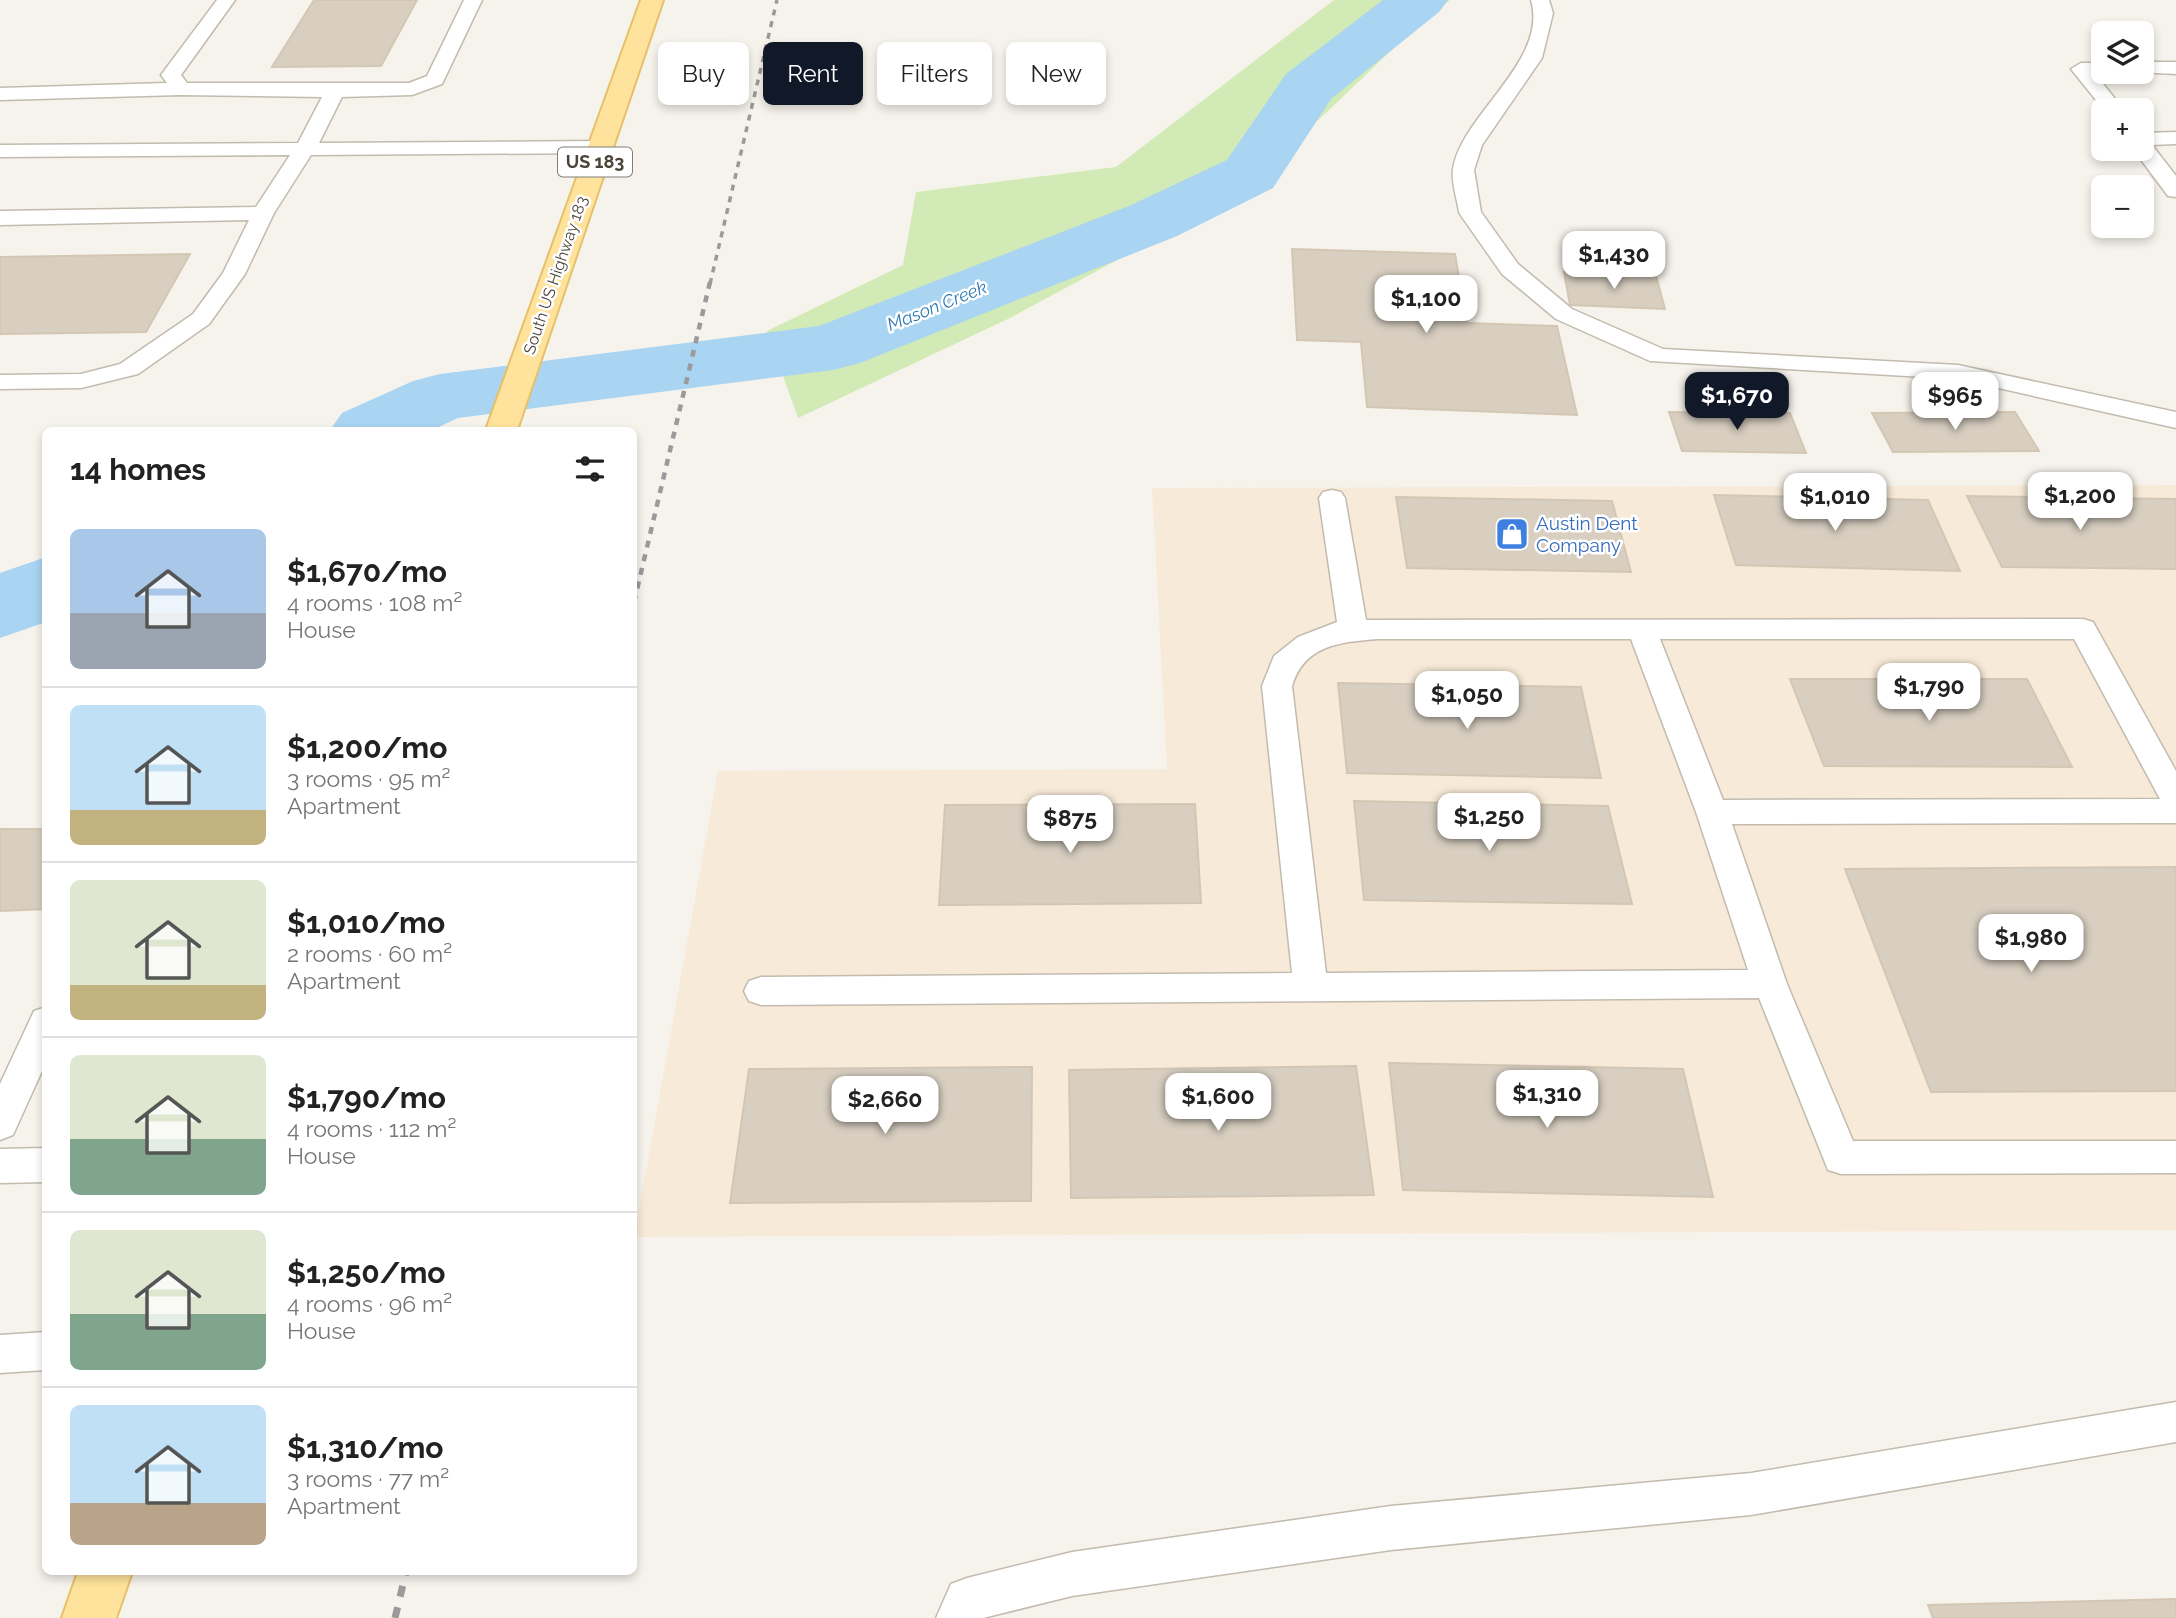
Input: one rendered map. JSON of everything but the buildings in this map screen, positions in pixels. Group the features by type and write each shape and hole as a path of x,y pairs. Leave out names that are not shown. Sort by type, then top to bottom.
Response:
{"main road":[{"name":"South US Highway 183","path":"503,422 652,0"},
{"path":"89,1618 104,1575"}],"lane":[{"path":"181,89 171,75 226,0"},
{"path":"0,94 181,89 412,89 435,80 473,0"},
{"path":"1541,0 1544,13 1532,58 1472,145 1463,170 1470,212 1510,269 1564,314 1659,356 1958,372 2176,420"},
{"path":"2154,68 2176,68"},
{"path":"2091,69 2081,69 2091,81"},
{"path":"2093,84 2104,98"},
{"path":"0,382 81,381 129,369 201,319 234,274 263,214 305,149 335,91"},
{"path":"2154,139 2176,138"},
{"path":"0,151 600,147"},
{"path":"2153,161 2176,191"},
{"path":"0,218 263,214"},
{"path":"1332,498 1353,631"},
{"path":"1642,629 1712,812 1770,984 1841,1158 2176,1157"},
{"path":"1311,987 1277,685 1284,663 1308,644 1337,632 2083,629 2176,799"},
{"path":"1712,812 2176,811"},
{"path":"761,991 1770,984"},
{"path":"0,1124 42,1030"},
{"path":"0,1166 42,1165"},
{"path":"0,1354 42,1351"},
{"path":"958,1618 967,1600 1072,1574 1391,1528 1751,1494 2176,1422"}],"shaded area":[{"path":"2176,485 2176,1230 637,1237 637,1220 718,771 1167,769 1152,488"}],"green space":[{"path":"1334,0 1450,0 1421,22 1243,192 1012,317 798,418 767,331 903,265 916,192 1116,167"}],"waterway":[{"name":"Mason Creek","path":"376,427 440,397 833,347 1153,221 1250,174 1308,87 1419,0"},
{"name":"Mason Creek","path":"0,608 42,588"}],"railway":[{"path":"710,284 777,0"},
{"path":"637,589 710,282"},
{"path":"395,1618 405,1575"}],"place":[{"name":"Austin Dent Company","path":"1512,534"}]}
